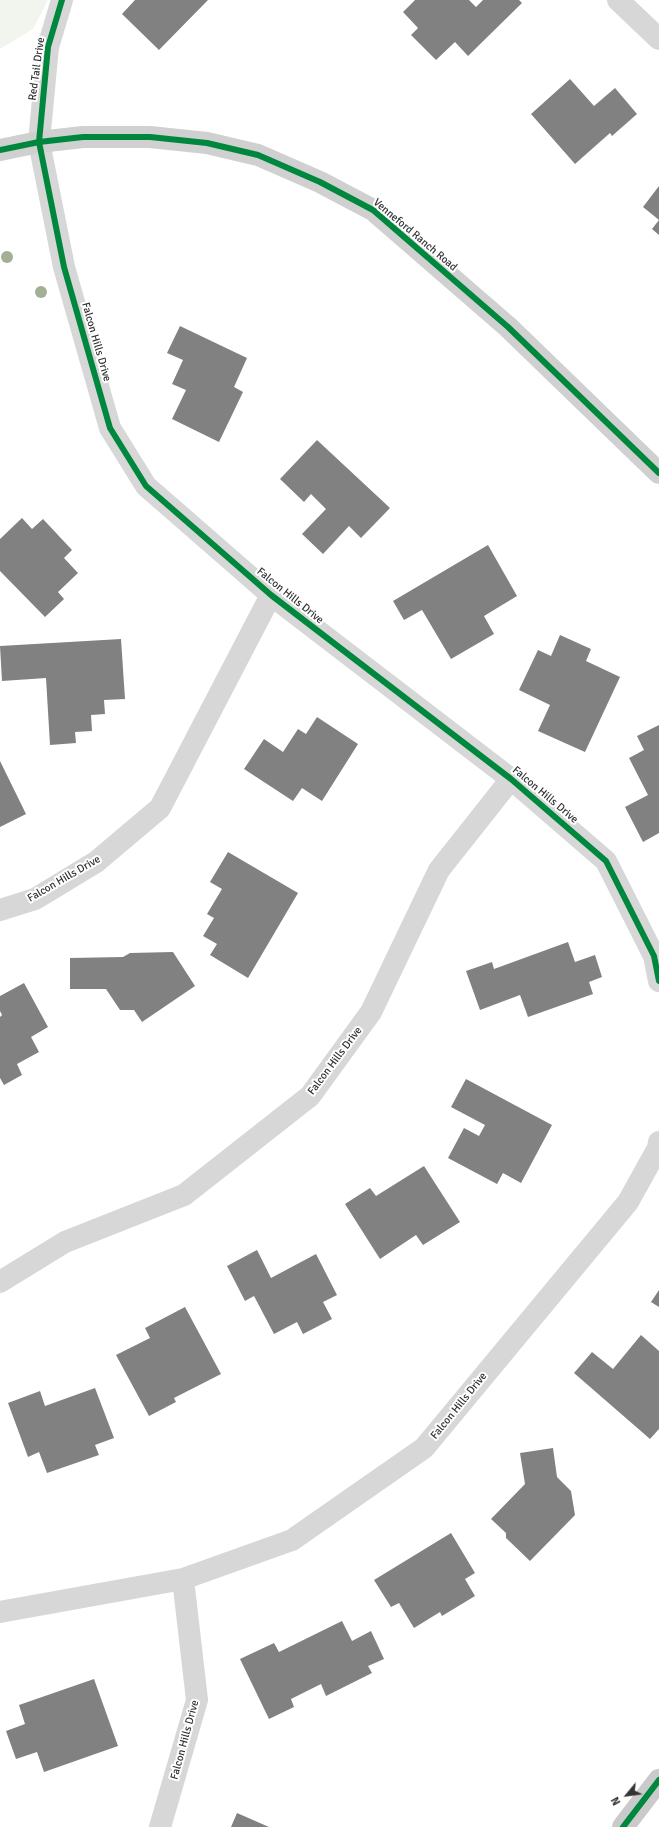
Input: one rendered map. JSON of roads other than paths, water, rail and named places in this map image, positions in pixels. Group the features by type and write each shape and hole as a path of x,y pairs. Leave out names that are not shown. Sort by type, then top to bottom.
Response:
{"main road":[{"path":"623,1827 659,1780"}],"street":[{"name":"Red Tail Drive","path":"39,142 48,47 62,0"},
{"path":"618,0 658,34"},
{"name":"Venneford Ranch Road","path":"0,150 39,142 83,137 150,137 207,143 258,155 320,182 373,210 508,327 659,473"},
{"name":"Falcon Hills Drive","path":"39,142 64,268 110,428 146,486 271,595 511,779 606,861 654,956 659,981"},
{"name":"Falcon Hills Drive","path":"0,910 35,899 96,862 160,808 271,595"},
{"name":"Falcon Hills Drive","path":"0,1282 65,1242 184,1195 310,1096 371,1012 439,870 511,779"},
{"name":"Falcon Hills Drive","path":"0,1612 183,1579 292,1540 424,1448 628,1202 658,1148 659,1142"},
{"name":"Falcon Hills Drive","path":"160,1827 198,1700 183,1579"}]}
